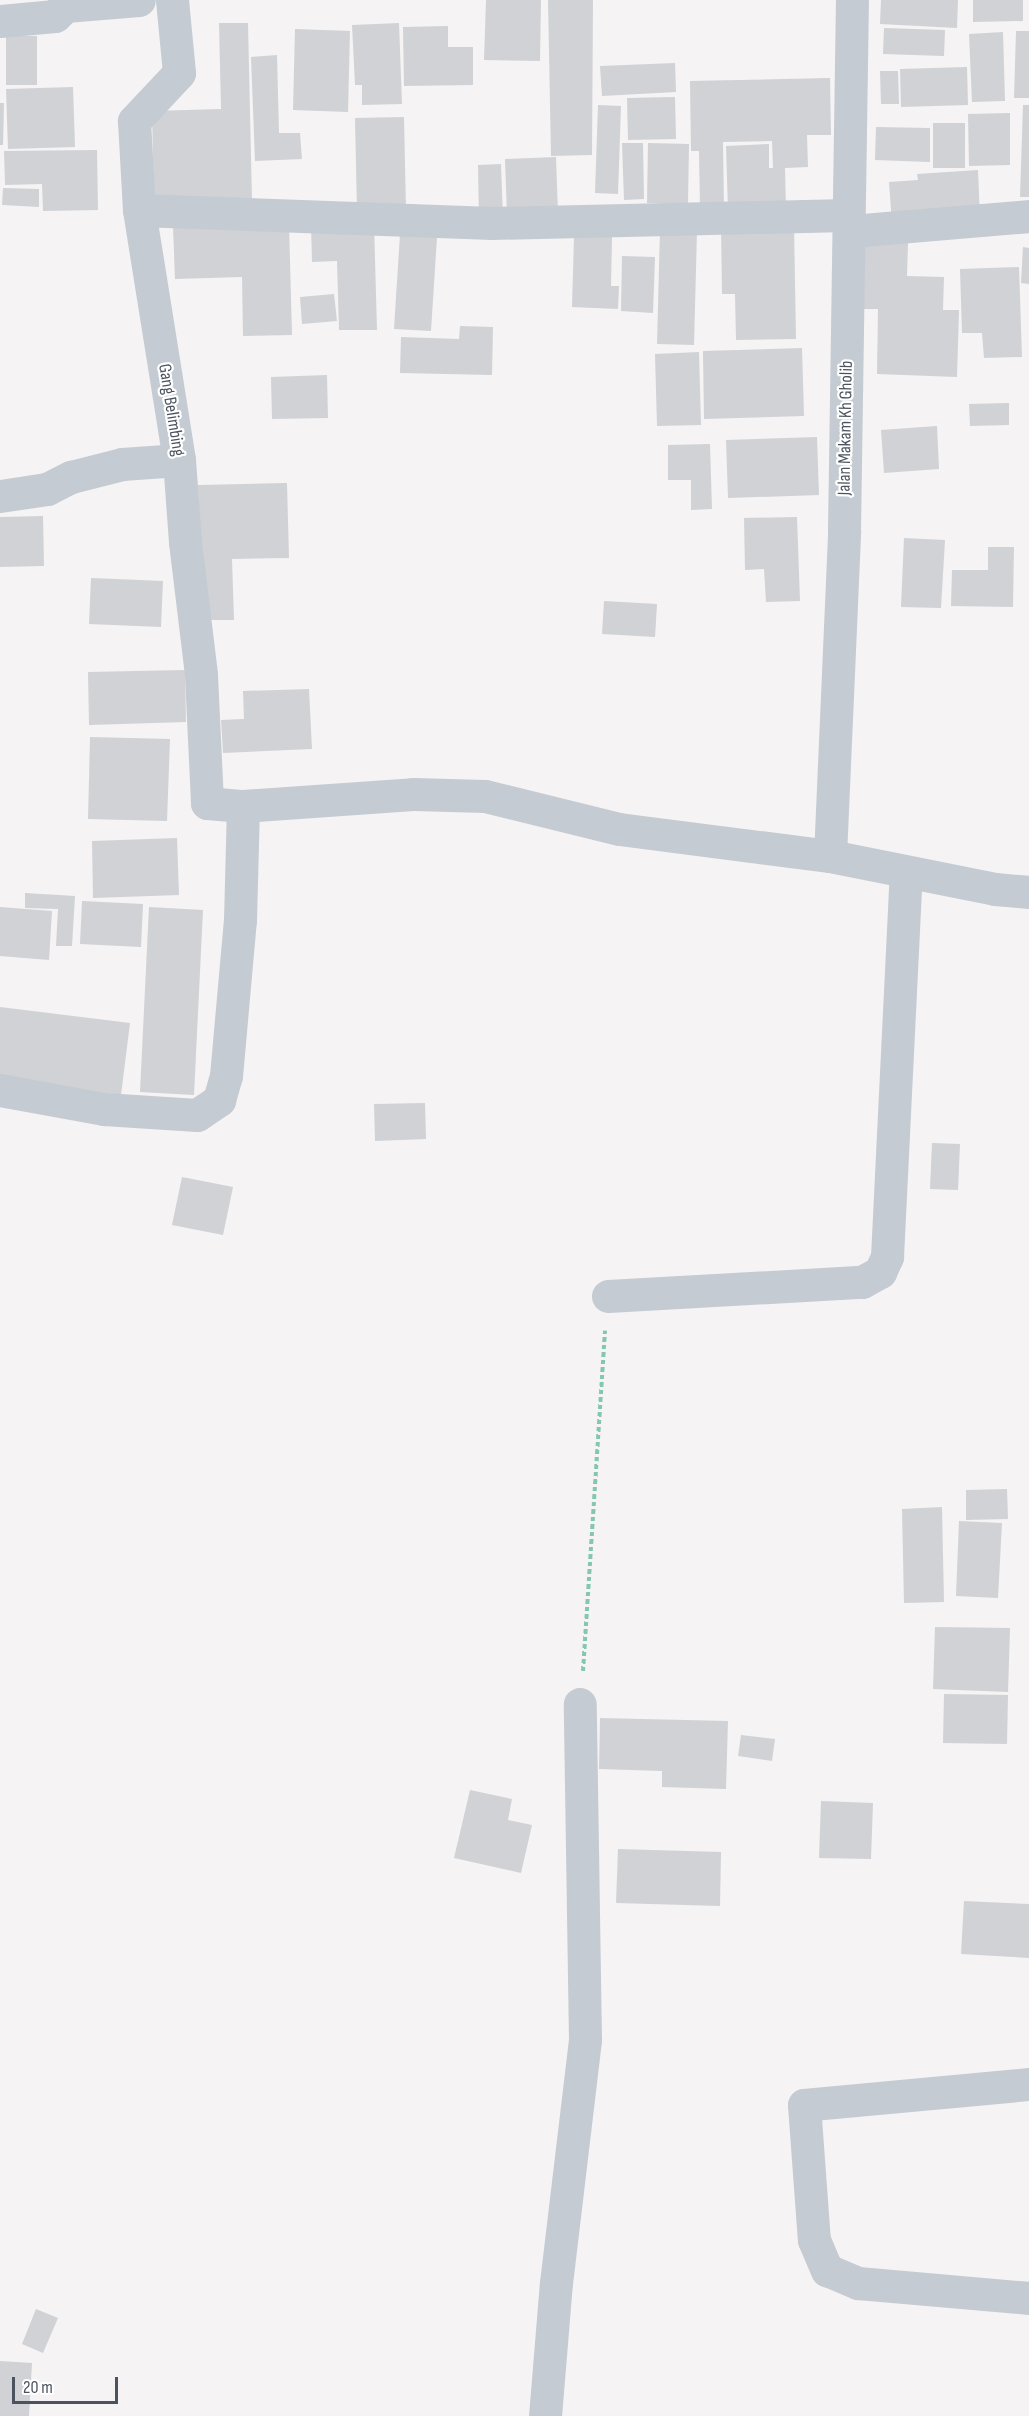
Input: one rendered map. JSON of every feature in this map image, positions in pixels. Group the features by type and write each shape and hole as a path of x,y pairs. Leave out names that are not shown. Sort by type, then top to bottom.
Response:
{"street":[{"path":"0,21 55,16 65,6 139,0"},
{"name":"Gang Belimbing","path":"172,0 179,73 134,121 139,210 179,460 201,675 207,803 243,806"},
{"name":"Jalan Makam Kh Gholib","path":"830,856 839,700 850,223 852,0"},
{"path":"139,210 492,223 850,223 1029,216"},
{"path":"0,496 47,489 71,477 122,464 179,460"},
{"path":"0,1090 104,1109 196,1114 219,1100 226,1076 240,920 243,806 413,795 485,796 620,830 830,856 906,872 1029,892"},
{"path":"608,1296 862,1282 880,1272 887,1257 906,872"},
{"path":"545,2416 556,2283 585,2040 580,1704"},
{"path":"1029,2084 804,2105 814,2240 827,2270 858,2283 1029,2298"}],"path":[{"path":"580,1704 608,1296"}],"building":[{"path":"486,0 541,0 540,61 484,60"},
{"path":"548,0 593,0 592,155 551,156"},
{"path":"881,0 958,0 957,28 880,24"},
{"path":"973,0 1023,0 1023,21 973,22"},
{"path":"219,23 248,23 252,201 154,203 152,111 221,109"},
{"path":"399,23 402,104 362,105 362,85 355,85 352,25"},
{"path":"448,26 448,47 473,47 473,85 404,86 403,27"},
{"path":"884,28 945,30 944,56 883,54"},
{"path":"295,29 350,31 348,112 293,110"},
{"path":"1016,31 1029,31 1029,98 1014,98"},
{"path":"1003,32 1005,101 972,102 969,34"},
{"path":"6,36 37,36 37,85 6,85"},
{"path":"277,55 279,133 300,133 302,159 255,161 251,57"},
{"path":"675,63 676,92 602,96 600,66"},
{"path":"967,67 968,105 901,107 900,69"},
{"path":"880,71 898,71 899,104 881,104"},
{"path":"830,78 831,135 807,135 808,167 785,168 786,210 728,211 726,146 769,144 769,168 773,168 772,141 723,142 724,208 700,208 699,151 691,151 690,81"},
{"path":"73,87 75,147 8,149 6,89"},
{"path":"675,97 676,139 628,140 627,98"},
{"path":"0,103 4,103 3,145 0,145"},
{"path":"598,105 621,106 618,194 595,193"},
{"path":"1023,105 1029,105 1029,197 1020,197"},
{"path":"1010,113 1010,165 969,166 968,114"},
{"path":"404,117 406,211 357,212 355,118"},
{"path":"933,123 965,123 965,168 933,168"},
{"path":"876,127 930,128 930,162 875,160"},
{"path":"622,143 643,143 644,199 624,200"},
{"path":"648,143 689,144 688,204 647,203"},
{"path":"97,150 98,210 43,211 42,184 5,185 4,151"},
{"path":"556,157 558,214 507,215 505,159"},
{"path":"501,164 503,219 479,220 478,165"},
{"path":"978,170 980,219 892,224 889,182 918,180 917,174"},
{"path":"3,188 39,189 39,207 2,205"},
{"path":"374,223 377,330 339,330 337,261 312,262 311,225"},
{"path":"289,224 292,335 243,336 242,277 175,279 173,227"},
{"path":"794,225 796,339 736,340 735,294 722,294 721,226"},
{"path":"660,230 697,231 694,345 657,344"},
{"path":"400,234 437,237 431,331 394,329"},
{"path":"574,236 612,237 611,286 619,286 618,309 572,307"},
{"path":"862,241 908,243 907,276 944,277 943,310 959,310 957,377 877,374 878,309 859,309"},
{"path":"1023,247 1029,248 1029,284 1021,283"},
{"path":"622,256 655,257 653,313 621,311"},
{"path":"1019,267 1022,357 984,358 982,333 962,333 960,269"},
{"path":"334,294 337,321 302,324 300,297"},
{"path":"460,326 493,327 492,375 400,373 401,337 459,339"},
{"path":"802,348 804,416 704,419 703,351"},
{"path":"699,352 701,425 657,426 655,354"},
{"path":"327,375 328,418 272,419 271,377"},
{"path":"1009,403 1009,425 970,426 969,404"},
{"path":"937,426 939,469 884,473 881,430"},
{"path":"817,437 819,495 728,498 726,440"},
{"path":"710,444 712,509 691,510 691,480 668,480 668,445"},
{"path":"287,483 289,558 232,559 234,620 201,620 198,485"},
{"path":"43,516 44,566 0,567 0,517"},
{"path":"797,517 800,601 766,602 764,569 745,570 744,518"},
{"path":"904,538 945,540 941,608 901,607"},
{"path":"988,547 1014,547 1013,607 951,606 952,570 988,570"},
{"path":"91,578 163,581 161,627 89,624"},
{"path":"604,601 657,604 655,637 602,634"},
{"path":"185,670 186,722 89,725 88,672"},
{"path":"309,689 312,749 223,753 221,720 244,719 243,691"},
{"path":"90,737 170,739 167,821 88,819"},
{"path":"177,838 179,895 93,898 92,841"},
{"path":"25,893 75,896 72,946 56,946 58,909 25,908"},
{"path":"82,901 143,904 141,947 80,944"},
{"path":"0,907 52,911 49,960 0,956"},
{"path":"149,907 203,910 194,1095 140,1092"},
{"path":"0,1007 130,1023 121,1095 0,1081"},
{"path":"425,1103 426,1139 375,1141 374,1104"},
{"path":"932,1143 960,1144 958,1190 930,1189"},
{"path":"182,1177 233,1187 223,1235 172,1225"},
{"path":"1007,1489 1008,1519 966,1520 966,1490"},
{"path":"942,1507 944,1602 904,1603 902,1509"},
{"path":"959,1521 1002,1523 998,1598 956,1596"},
{"path":"935,1627 1010,1628 1008,1692 933,1689"},
{"path":"944,1694 1008,1695 1007,1744 943,1743"},
{"path":"600,1718 728,1721 726,1789 662,1787 662,1771 599,1769"},
{"path":"741,1735 775,1739 772,1761 738,1756"},
{"path":"470,1790 512,1799 508,1820 532,1825 521,1873 454,1858"},
{"path":"821,1801 873,1803 871,1859 819,1858"},
{"path":"618,1849 721,1852 720,1906 616,1903"},
{"path":"964,1901 1029,1904 1029,1958 961,1954"},
{"path":"36,2309 58,2318 43,2353 22,2344"},
{"path":"0,2361 32,2363 29,2416 0,2416"}]}
